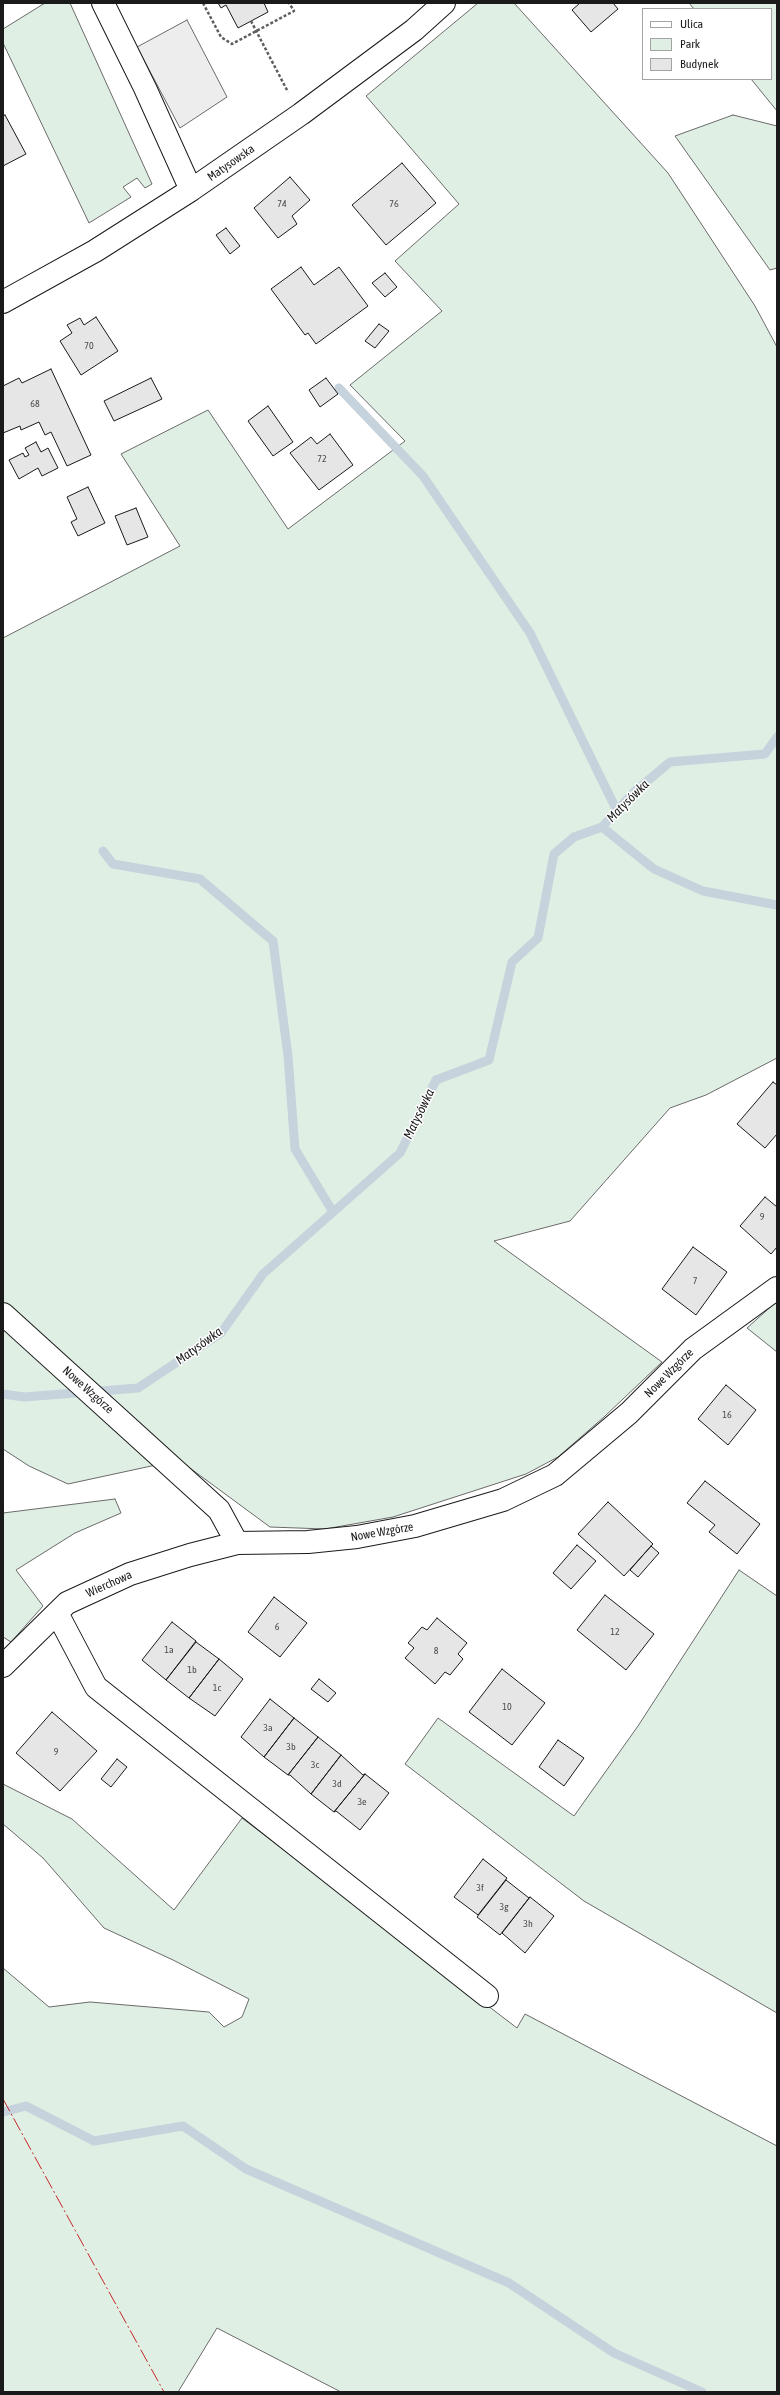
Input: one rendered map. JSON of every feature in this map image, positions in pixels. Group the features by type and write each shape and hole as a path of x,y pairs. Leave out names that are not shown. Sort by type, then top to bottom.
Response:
{"street":[{"path":"103,3 145,88 191,190"},
{"name":"Matysowska","path":"3,302 95,251 191,190 301,114 408,35 444,3"},
{"name":"Nowe Wzgórze","path":"3,1314 219,1510 238,1543 308,1542 357,1537 415,1526 503,1500 554,1475 629,1413 693,1348 777,1288"},
{"name":"Wierchowa","path":"3,1666 67,1603 130,1574 190,1555 238,1543"},
{"path":"57,1613 96,1687 487,1996"}],"path":[{"path":"203,3 221,38 232,44 256,33 294,11 289,3"},
{"path":"251,22 292,98"}],"green space":[{"path":"45,3 70,3 152,184 145,188 137,178 123,187 131,197 89,223 3,43 3,29"},
{"path":"478,3 514,3 668,173 755,306 777,347 777,1058 706,1095 670,1108 570,1221 494,1241 662,1362 604,1417 558,1457 526,1474 393,1517 325,1529 270,1527 179,1460 68,1484 29,1466 3,1449 3,638 180,546 121,454 208,410 288,529 405,441 350,385 442,311 395,261 459,204 366,96"},
{"path":"689,3 777,3 777,111 752,80 772,80 772,8 693,8"},
{"path":"733,115 777,126 777,268 770,270 675,136"},
{"path":"777,1302 777,1352 747,1328"},
{"path":"115,1499 121,1513 75,1533 16,1570 43,1606 11,1642 3,1637 3,1513"},
{"path":"739,1570 777,1596 777,2013 584,1901 405,1764 438,1718 574,1816 638,1726"},
{"path":"3,1784 72,1819 174,1910 242,1818 517,2028 525,2014 777,2146 777,2392 341,2392 217,2328 178,2392 3,2392 3,1968 49,2007 90,2002 209,2012 224,2027 242,2017 249,1999 173,1960 104,1928 43,1858 3,1824"}],"shaded area":[{"path":"187,20 227,97 180,128 137,47"}],"building":[{"path":"218,3 264,3 268,12 238,28 226,5 221,8"},
{"path":"580,3 613,3 618,9 591,32 572,10"},
{"path":"5,115 26,154 3,166 3,116"},
{"path":"402,163 436,203 386,245 352,205"},
{"path":"290,177 310,200 292,216 297,224 278,238 254,208"},
{"path":"226,228 240,246 230,254 216,235"},
{"path":"301,267 314,285 339,267 368,306 316,344 308,333 305,335 271,289"},
{"path":"385,273 397,287 385,297 372,283"},
{"path":"96,317 118,351 81,375 60,341 72,333 67,325 80,318 84,325"},
{"path":"379,324 389,331 375,348 365,341"},
{"path":"51,369 91,455 67,466 51,432 45,435 39,422 21,430 20,426 3,433 3,386 19,378 22,383"},
{"path":"151,378 162,399 114,421 104,401"},
{"path":"326,378 338,394 320,407 309,390"},
{"path":"268,406 293,442 273,456 248,421"},
{"path":"330,434 353,465 319,490 290,453 311,437 317,444"},
{"path":"36,442 41,452 48,448 58,468 42,476 38,468 19,479 9,460 23,453 25,457 29,455 25,448"},
{"path":"88,487 105,523 78,536 71,522 77,519 67,497"},
{"path":"136,508 148,537 127,545 115,516"},
{"path":"773,1082 777,1085 777,1134 765,1148 737,1124"},
{"path":"765,1197 777,1207 777,1247 771,1254 740,1226"},
{"path":"693,1247 727,1272 696,1315 662,1289"},
{"path":"726,1385 756,1410 728,1445 698,1419"},
{"path":"705,1481 760,1524 737,1554 709,1532 715,1525 687,1503"},
{"path":"608,1502 653,1544 624,1576 578,1534"},
{"path":"577,1545 596,1561 571,1589 553,1573"},
{"path":"651,1546 659,1553 638,1577 630,1570"},
{"path":"605,1595 654,1634 626,1670 577,1630"},
{"path":"274,1597 307,1623 280,1657 248,1632"},
{"path":"437,1618 467,1643 458,1654 463,1659 450,1675 445,1672 435,1684 405,1658 414,1648 408,1643 422,1627 427,1630"},
{"path":"172,1622 196,1641 166,1680 142,1660"},
{"path":"196,1642 219,1659 189,1698 166,1680"},
{"path":"219,1659 243,1679 215,1716 189,1698"},
{"path":"502,1669 545,1703 512,1745 469,1712"},
{"path":"319,1679 336,1693 328,1702 311,1689"},
{"path":"270,1699 294,1718 264,1757 241,1737"},
{"path":"52,1712 97,1751 60,1791 16,1753"},
{"path":"294,1718 318,1737 288,1775 264,1757"},
{"path":"318,1737 341,1755 311,1794 290,1775 288,1775"},
{"path":"558,1740 584,1758 564,1786 539,1767"},
{"path":"341,1755 363,1775 365,1774 334,1812 311,1794"},
{"path":"117,1759 127,1767 111,1787 101,1779"},
{"path":"365,1774 389,1793 360,1830 336,1811 334,1812"},
{"path":"483,1859 507,1878 478,1915 454,1897"},
{"path":"506,1880 529,1898 500,1935 477,1917"},
{"path":"530,1897 554,1916 525,1953 502,1933"}],"waterway":[{"path":"339,388 423,476 530,633 617,811"},
{"name":"Matysówka","path":"3,1394 24,1397 138,1388 221,1333 263,1274 400,1153 436,1080 489,1060 512,962 538,938 554,854 574,837 602,827 633,793 670,762 765,754 777,737"},
{"path":"602,827 654,869 703,891 777,905"},
{"path":"103,851 113,864 200,879 273,941 288,1056 295,1149 333,1212"},
{"path":"3,2112 26,2106 94,2141 183,2126 246,2169 509,2283 614,2353 702,2392"}],"power":[{"path":"3,2099 164,2392"}]}
